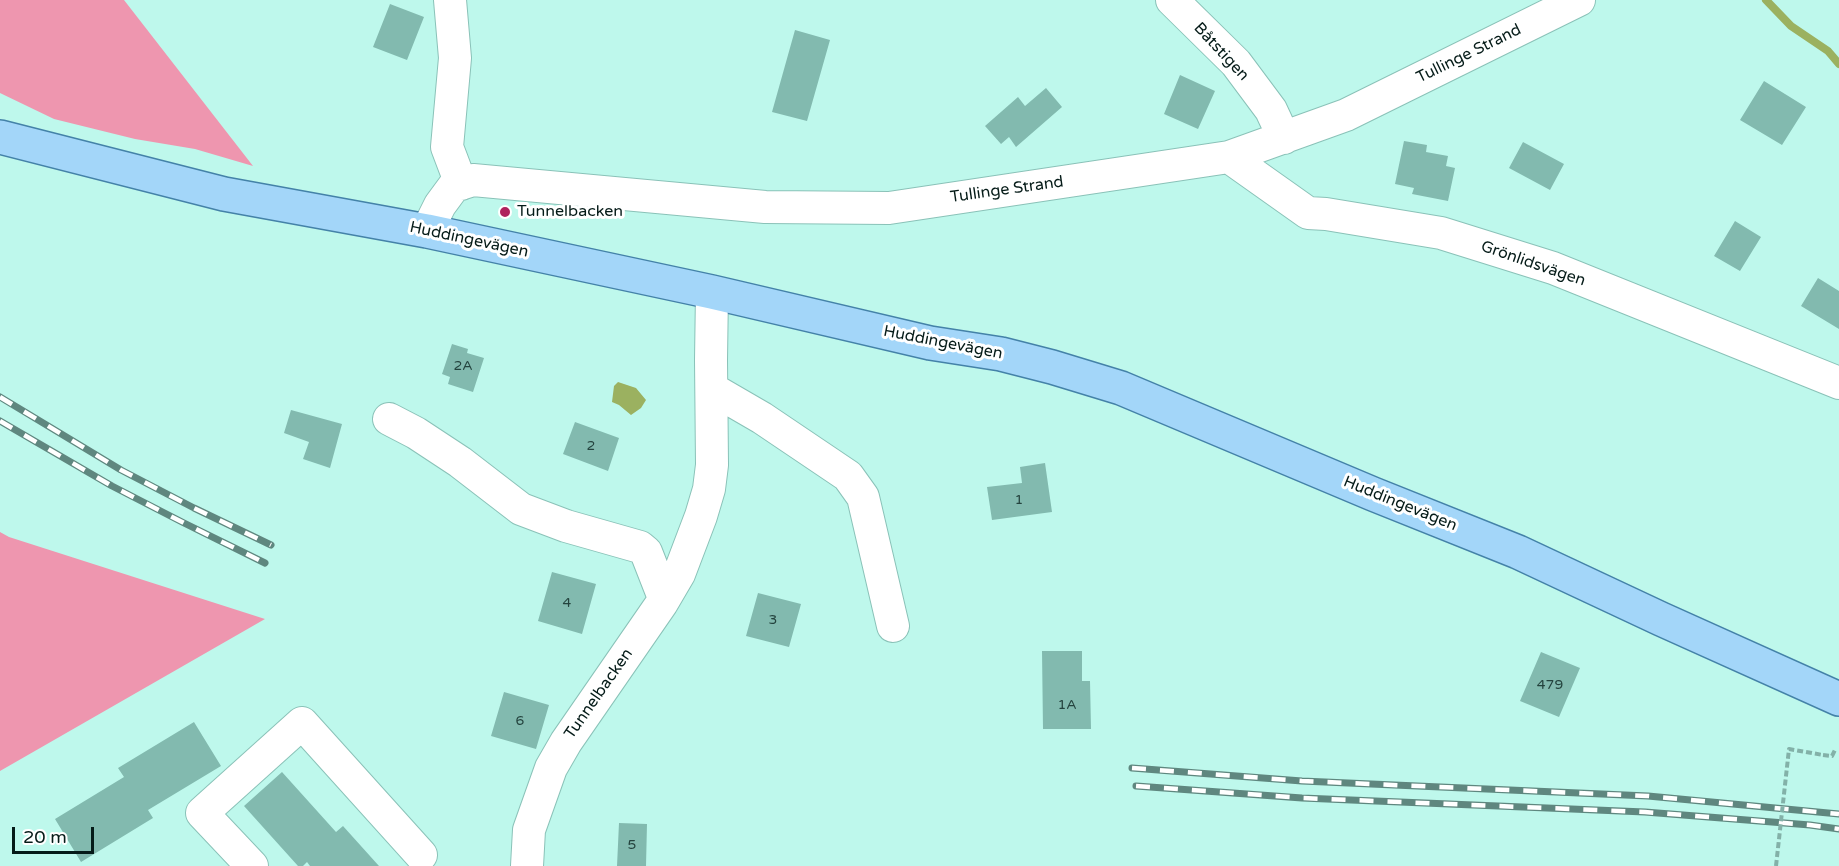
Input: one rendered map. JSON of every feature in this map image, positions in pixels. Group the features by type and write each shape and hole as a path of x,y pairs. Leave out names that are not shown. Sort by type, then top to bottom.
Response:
{"main road":[{"name":"Huddingevägen","path":"0,137 224,194 427,231 712,292 930,343 1001,354 1121,388 1518,552 1839,699"}],"street":[{"path":"427,231 440,205 454,186 461,184 447,147 454,58 450,0"},
{"name":"Båtstigen","path":"1172,0 1236,63 1271,110 1284,138"},
{"name":"Tullinge Strand","path":"461,184 473,180 765,207 889,207 1229,157 1346,115 1579,0"},
{"name":"Grönlidsvägen","path":"1229,157 1308,213 1441,233 1553,268 1839,384"},
{"name":"Tunnelbacken","path":"527,866 529,830 551,768 679,574 701,516 709,489 712,465 712,292"},
{"path":"712,389 762,418 848,476 863,497 893,626"},
{"path":"389,419 443,450 521,509 566,526 640,548 646,552 664,598"},
{"path":"252,866 202,813 302,723 421,855"}],"path":[{"path":"1776,866 1789,749 1832,756 1836,748"}],"shaded area":[{"path":"0,0 124,0 253,166 195,149 135,139 54,119 0,93"},
{"path":"618,382 636,388 646,400 641,408 631,415 612,402 614,386"},
{"path":"0,532 9,537 265,619 0,771"}],"building":[{"path":"390,4 424,17 407,60 373,47"},
{"path":"795,30 830,40 807,121 772,112"},
{"path":"1180,75 1215,91 1198,129 1164,114"},
{"path":"1764,81 1806,107 1782,145 1740,120"},
{"path":"1046,88 1062,107 1016,147 1009,137 1001,144 985,126 1018,97 1025,106"},
{"path":"1404,141 1427,145 1426,152 1448,156 1446,166 1455,168 1448,201 1412,194 1414,188 1395,184"},
{"path":"1523,142 1564,164 1550,190 1509,168"},
{"path":"1735,221 1761,237 1740,271 1714,256"},
{"path":"1818,278 1839,291 1839,329 1801,306"},
{"path":"452,344 468,349 467,353 484,358 473,392 448,384 450,377 442,374"},
{"path":"291,410 342,424 330,468 303,459 309,442 284,433"},
{"path":"575,422 619,438 608,471 563,454"},
{"path":"1045,463 1052,512 992,520 987,487 1022,483 1020,467"},
{"path":"552,572 596,584 582,634 538,621"},
{"path":"758,593 801,604 789,647 746,636"},
{"path":"1042,651 1082,651 1082,681 1090,681 1091,729 1043,729"},
{"path":"1541,652 1580,668 1559,717 1520,701"},
{"path":"504,692 549,705 536,749 491,736"},
{"path":"194,722 221,766 148,810 153,818 81,862 55,819 124,777 118,768"},
{"path":"282,772 336,832 343,826 379,866 310,866 307,862 303,866 298,866 244,806"},
{"path":"619,823 647,824 646,866 617,866"}],"waterway":[{"path":"1766,0 1791,26 1828,51 1839,64"}],"railway":[{"path":"0,397 121,470 271,545"},
{"path":"0,421 112,486 265,563"},
{"path":"1132,768 1302,781 1648,796 1839,814"},
{"path":"1136,786 1302,798 1645,812 1839,829"}],"place":[{"name":"Tunnelbacken","path":"505,212"}]}
